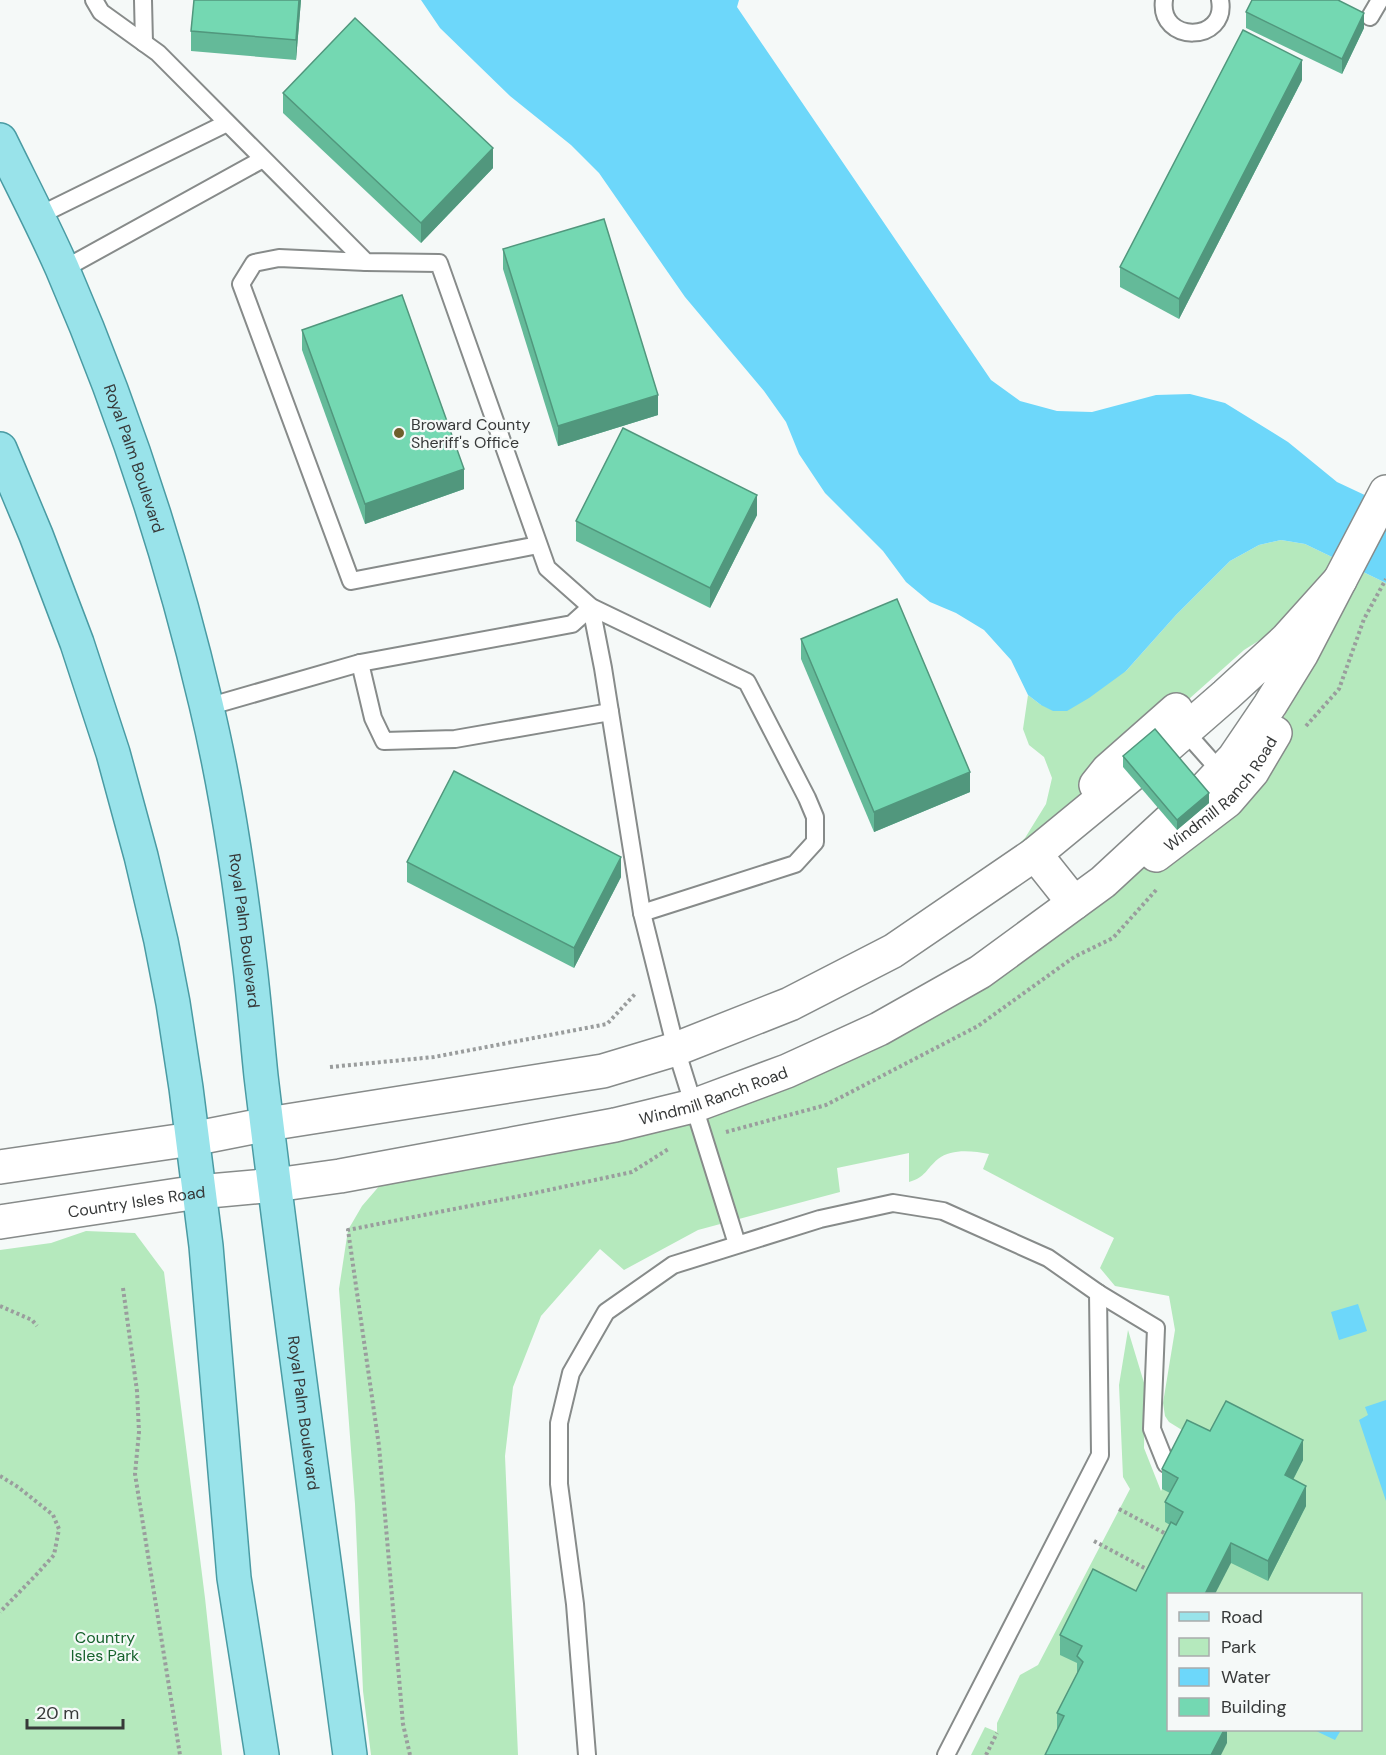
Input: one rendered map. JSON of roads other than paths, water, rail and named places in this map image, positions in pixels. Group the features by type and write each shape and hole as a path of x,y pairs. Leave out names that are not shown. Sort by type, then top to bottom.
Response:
{"main road":[{"name":"Royal Palm Boulevard","path":"0,140 38,216 104,372 143,481 177,589 207,707 221,778 246,938 275,1185 350,1755"},
{"path":"0,449 77,643 113,753 141,855 161,941 182,1058 206,1246 234,1578 262,1755"}],"street":[{"name":"Windmill Ranch Road","path":"1211,783 1234,758 1302,653 1329,596 1384,496"},
{"name":"Windmill Ranch Road","path":"1062,832 1108,770 1173,732 1226,695 1286,640 1329,596"},
{"name":"Windmill Ranch Road","path":"1103,882 1161,852 1227,801 1252,772 1285,715 1329,596"},
{"name":"Windmill Ranch Road","path":"268,1124 603,1071 676,1049 790,1004 893,951 1035,854 1131,775"},
{"name":"Windmill Ranch Road","path":"275,1185 340,1176 615,1125 693,1106 787,1071 879,1029 980,972 1103,882 1169,821"},
{"path":"1035,854 1074,903"},
{"path":"0,1167 192,1139 268,1124"},
{"name":"Country Isles Road","path":"0,1222 198,1192 275,1185"}],"lane":[{"path":"94,0 101,12 158,53 366,262"},
{"path":"143,0 144,43"},
{"path":"1164,0 1166,17 1173,26 1182,32 1193,33 1204,31 1213,25 1219,15 1220,0"},
{"path":"1371,17 1380,0"},
{"path":"38,216 227,123"},
{"path":"62,270 263,159"},
{"path":"538,544 351,582 241,284 254,263 279,258 439,263 547,568 591,608 747,682 807,798 815,817 815,842 795,864 642,913"},
{"path":"207,707 360,663 572,624 591,608"},
{"path":"591,608 642,913 676,1049 737,1244"},
{"path":"360,663 373,718 384,741 456,739 610,712"},
{"path":"1173,732 1211,783"},
{"path":"587,1755 575,1604 559,1484 559,1424 571,1373 606,1312 673,1265 820,1219 893,1203 942,1211 1048,1258 1098,1293 1156,1328 1152,1429 1166,1464"},
{"path":"945,1755 1100,1455 1098,1293"}],"water":[{"path":"421,0 739,0 737,7 991,380 1020,401 1057,411 1092,412 1156,395 1190,394 1225,403 1288,442 1337,482 1386,505 1386,583 1305,544 1281,540 1259,545 1230,561 1176,615 1126,671 1067,711 1053,711 1041,705 1028,695 1011,660 984,630 956,613 930,602 906,582 883,551 825,493 799,454 786,422 764,391 685,297 599,173 571,145 510,96 440,28"},
{"path":"1358,1304 1367,1331 1339,1340 1331,1312"},
{"path":"1386,1400 1386,1501 1359,1420 1368,1415 1365,1407"},
{"path":"1316,1731 1340,1731 1335,1740"}],"place":[{"name":"Broward County Sheriff's Office","path":"399,433"}],"park label":[{"name":"Country Isles Park","path":"105,1646"}]}
